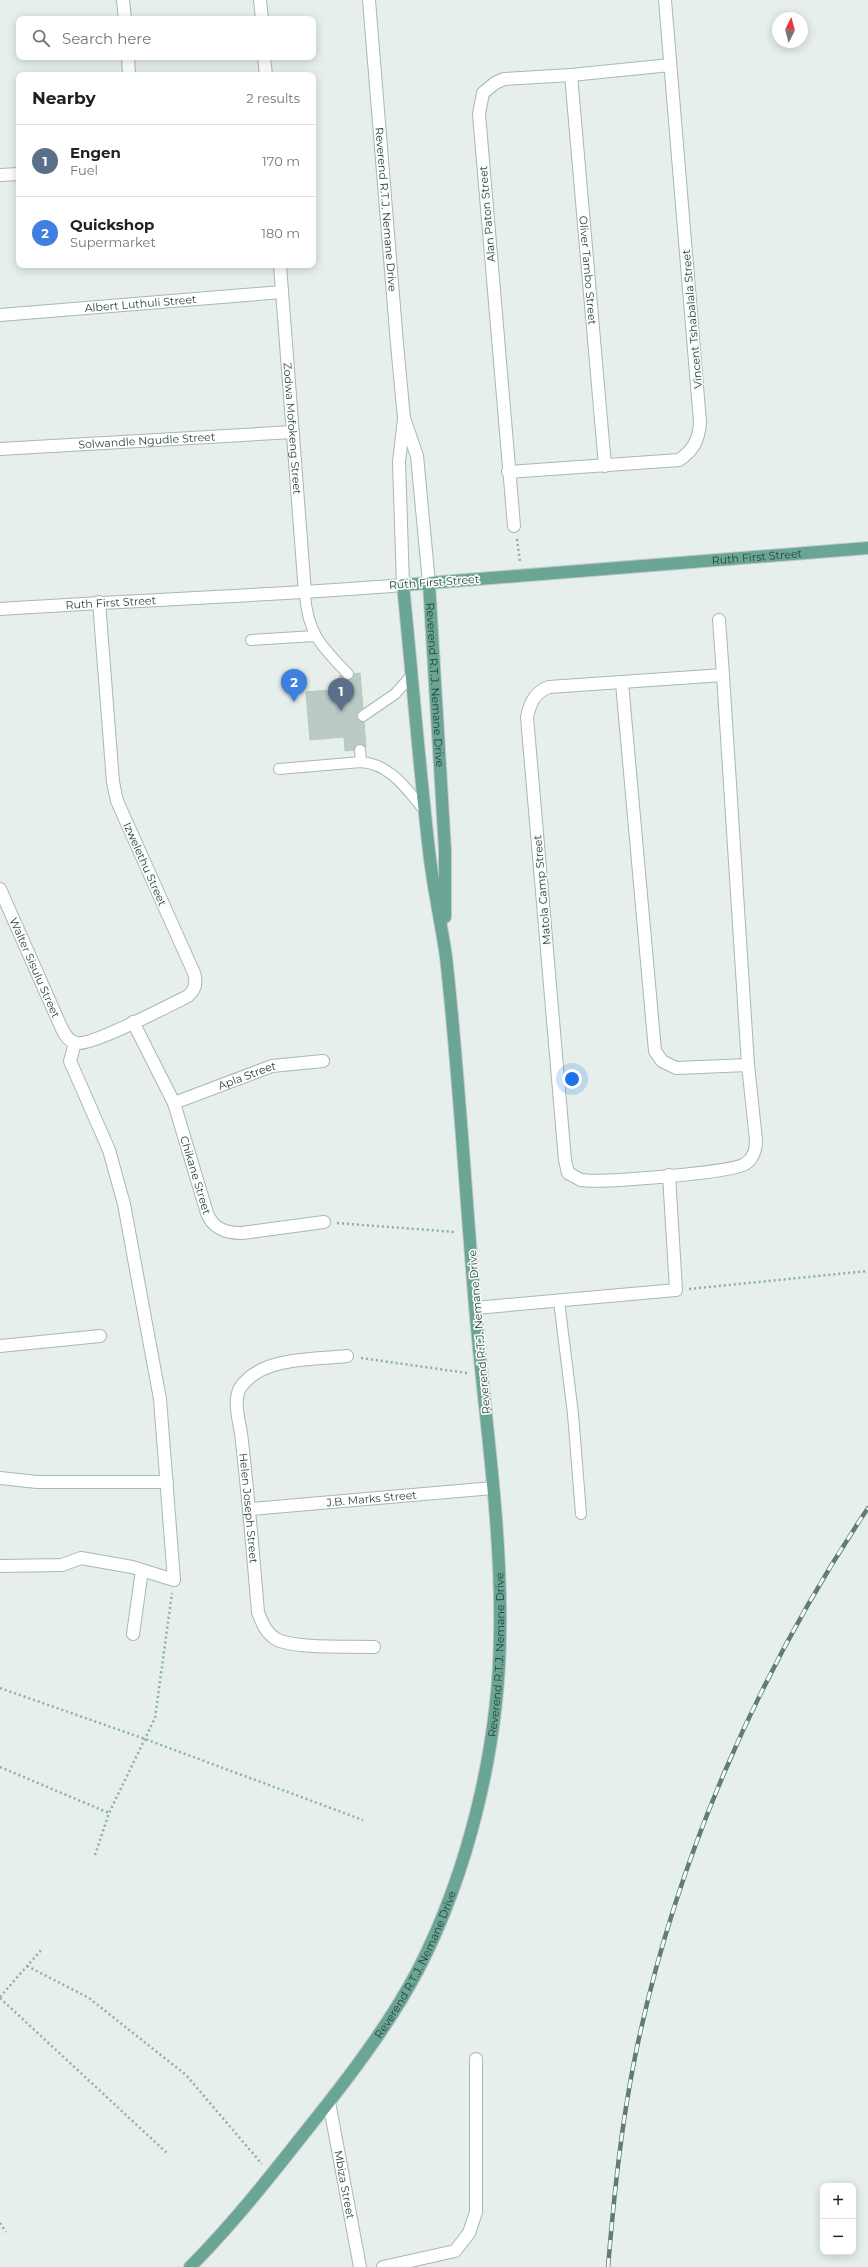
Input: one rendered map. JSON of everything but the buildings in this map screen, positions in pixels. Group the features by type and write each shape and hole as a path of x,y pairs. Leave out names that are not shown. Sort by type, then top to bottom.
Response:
{"main road":[{"name":"Ruth First Street","path":"403,585 868,548"},
{"name":"Reverend R.T.J. Nemane Drive","path":"429,583 446,850 445,955"},
{"name":"Reverend R.T.J. Nemane Drive","path":"190,2267 272,2175 329,2102 394,2011 418,1969 452,1888 472,1824 494,1720 500,1658 499,1586 493,1488 483,1375 475,1308 470,1234 445,955 430,856 403,585"}],"street":[{"path":"123,0 125,16"},
{"path":"260,0 262,16"},
{"name":"Reverend R.T.J. Nemane Drive","path":"369,0 404,418 399,462 403,585"},
{"name":"Vincent Tshabalala Street","path":"508,472 679,460 694,447 700,434 665,0"},
{"path":"128,60 129,72"},
{"path":"264,60 266,72"},
{"name":"Alan Paton Street","path":"514,526 508,472 480,122 480,102 485,91 504,79 571,75 670,65"},
{"name":"Oliver Tambo Street","path":"571,75 605,466"},
{"path":"0,175 16,174"},
{"name":"Zodwa Mofokeng Street","path":"280,268 305,593"},
{"name":"Albert Luthuli Street","path":"0,315 282,292"},
{"name":"Reverend R.T.J. Nemane Drive","path":"404,418 417,456 429,583"},
{"name":"Solwandle Ngudle Street","path":"0,449 293,432"},
{"name":"Ruth First Street","path":"0,609 99,602 305,593 403,585"},
{"name":"Izwelethu Street","path":"74,1043 88,1042 133,1022 188,996 195,987 195,978 117,801 113,782 99,602"},
{"name":"Matola Camp Street","path":"719,620 723,675 748,1065 756,1140 753,1157 745,1164 734,1168 670,1175 580,1180 568,1173 565,1160 527,717 533,698 545,689 723,675"},
{"path":"622,683 655,1051 662,1061 676,1068 748,1065"},
{"name":"Walter Sisulu Street","path":"0,889 62,1029 68,1038 74,1043"},
{"name":"Chikane Street","path":"133,1022 174,1103 207,1213 214,1225 226,1232 242,1233 324,1222"},
{"path":"0,1566 62,1566 70,1560 81,1558 142,1570 174,1580 160,1399 124,1204 109,1150 70,1061 74,1043"},
{"name":"Apla Street","path":"174,1103 272,1066 323,1061"},
{"path":"475,1308 676,1290 670,1175"},
{"path":"0,1346 100,1336"},
{"name":"Helen Joseph Street","path":"347,1356 278,1364 254,1374 239,1389 238,1409 250,1509 258,1612 262,1624 270,1634 281,1642 295,1644 374,1647"},
{"path":"0,1478 37,1482 167,1482"},
{"name":"J.B. Marks Street","path":"250,1509 493,1488"},
{"path":"133,1634 142,1570"},
{"path":"383,2267 455,2251 469,2233 476,2212 476,2059"},
{"name":"Mbiza Street","path":"329,2102 360,2267"}],"lane":[{"path":"305,593 306,613 315,636 327,653 348,674"},
{"path":"251,640 315,636"},
{"path":"363,716 390,698 412,675"},
{"path":"360,750 361,762"},
{"path":"279,769 361,762 377,764 390,772 425,811"},
{"path":"559,1300 573,1414 581,1514"}],"path":[{"path":"514,526 523,576"},
{"path":"324,1222 470,1234"},
{"path":"676,1290 724,1287 868,1271"},
{"path":"347,1356 483,1375"},
{"path":"95,1855 109,1813 155,1718 174,1580"},
{"path":"0,1688 145,1739 363,1820"},
{"path":"0,1767 109,1813"},
{"path":"42,1949 0,1997 168,2153"},
{"path":"27,1966 89,1998 186,2075 272,2175"},
{"path":"0,2222 6,2232"}],"railway":[{"path":"608,2267 618,2161 635,2057 652,1984 673,1912 697,1841 725,1771 756,1703 790,1636 828,1571 868,1508"}],"place":[{"name":"Quickshop","path":"294,702"},
{"name":"Engen","path":"341,711"}]}
